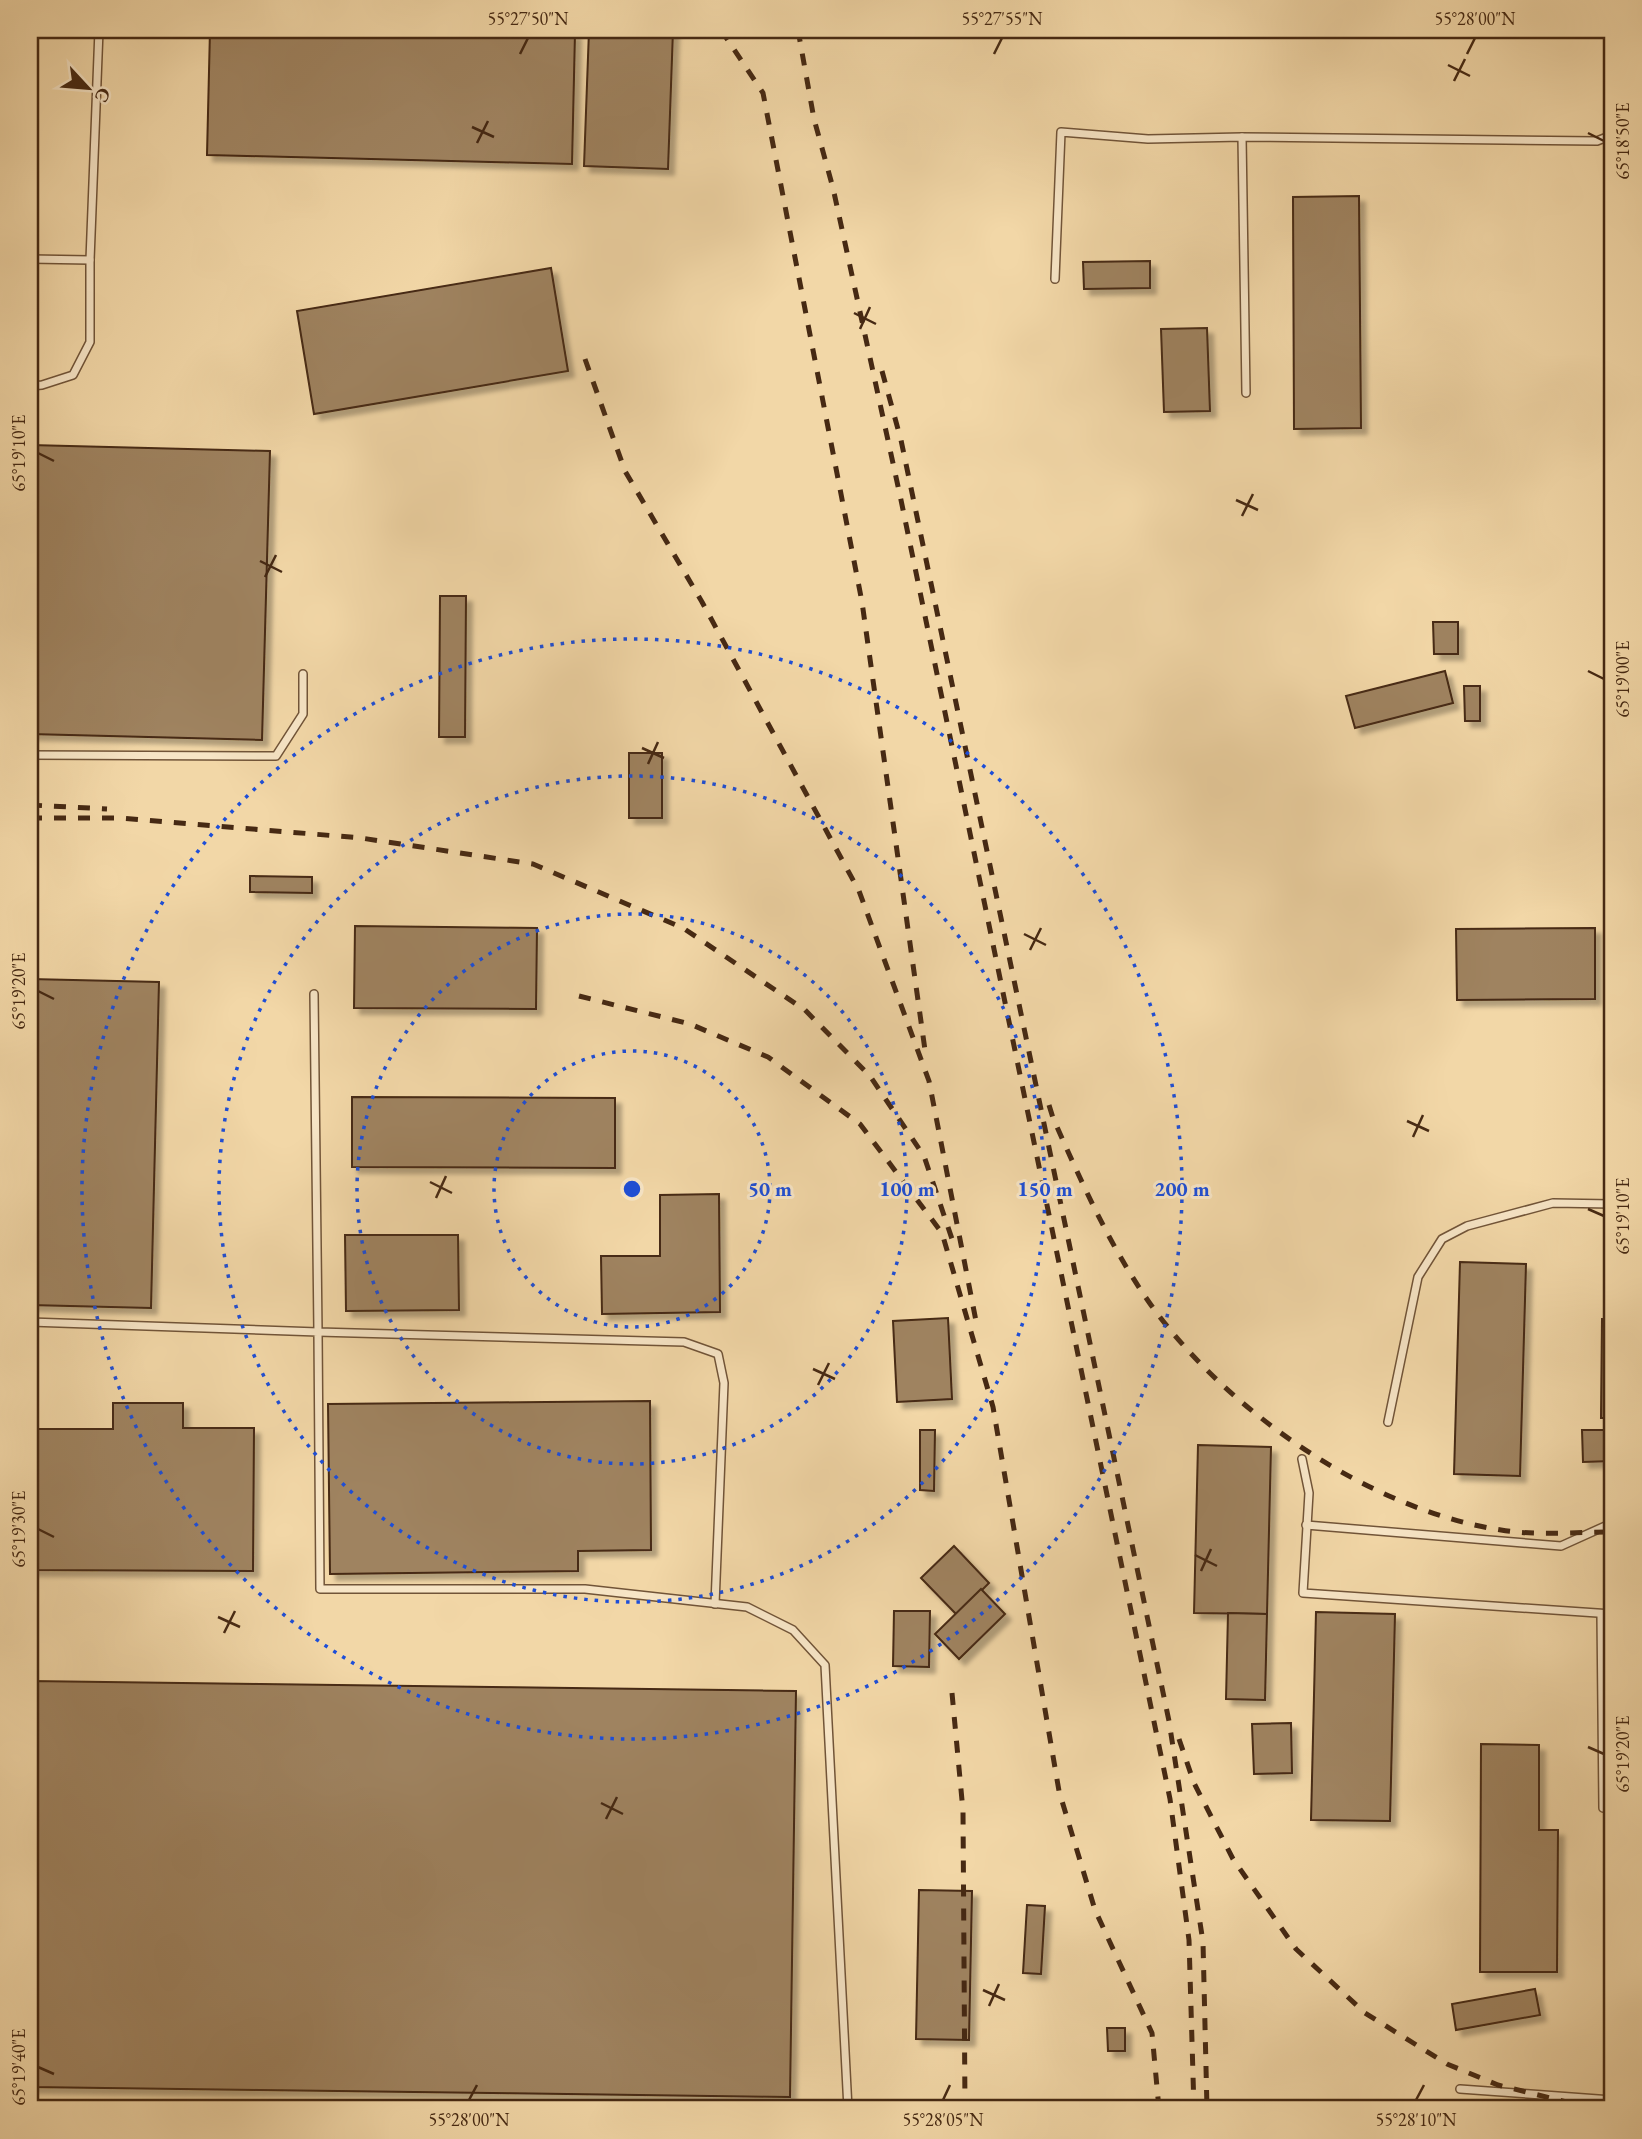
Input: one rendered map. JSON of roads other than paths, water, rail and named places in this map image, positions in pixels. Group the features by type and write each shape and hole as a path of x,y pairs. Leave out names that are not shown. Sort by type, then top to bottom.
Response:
{"lane":[{"path":"30,386 42,386 73,376 90,342 90,260 99,30"},
{"path":"1055,279 1061,132 1148,139 1242,137 1597,141 1612,135"},
{"path":"1242,137 1246,393"},
{"path":"30,258 90,260"},
{"path":"30,755 276,757 303,714 303,674"},
{"path":"314,994 320,1589 585,1589 747,1607 793,1630 825,1665 848,2109"},
{"path":"1388,1422 1418,1277 1442,1239 1466,1226 1553,1203 1612,1204"},
{"path":"30,1322 684,1342 718,1354 724,1383 715,1604"},
{"path":"1302,1459 1309,1493 1303,1593 1612,1614"},
{"path":"1306,1525 1561,1546 1612,1523"},
{"path":"1601,1614 1603,1808"},
{"path":"1460,2089 1612,2100"}],"railway":[{"path":"721,30 763,93 862,602 925,1050"},
{"path":"798,30 814,119 833,188 901,500 1170,1799 1189,1940 1194,2109"},
{"path":"585,359 625,471 702,602 859,891 929,1081 976,1321"},
{"path":"882,371 901,440 1169,1721 1203,1942 1207,2109"},
{"path":"30,805 107,809"},
{"path":"30,818 120,818 361,838 533,864 683,928 805,1010 870,1076 924,1156 952,1239"},
{"path":"579,996 690,1024 768,1057 860,1124 942,1233 993,1407 1059,1791 1095,1910 1152,2033 1159,2109"},
{"path":"1049,1105 1098,1214 1136,1283 1183,1345 1261,1418 1306,1450 1353,1478 1402,1501 1452,1519 1515,1532 1612,1532"},
{"path":"952,1693 963,1811 965,2109"},
{"path":"1179,1739 1194,1783 1233,1859 1296,1949 1365,2013 1447,2064 1498,2085 1595,2109"}]}
